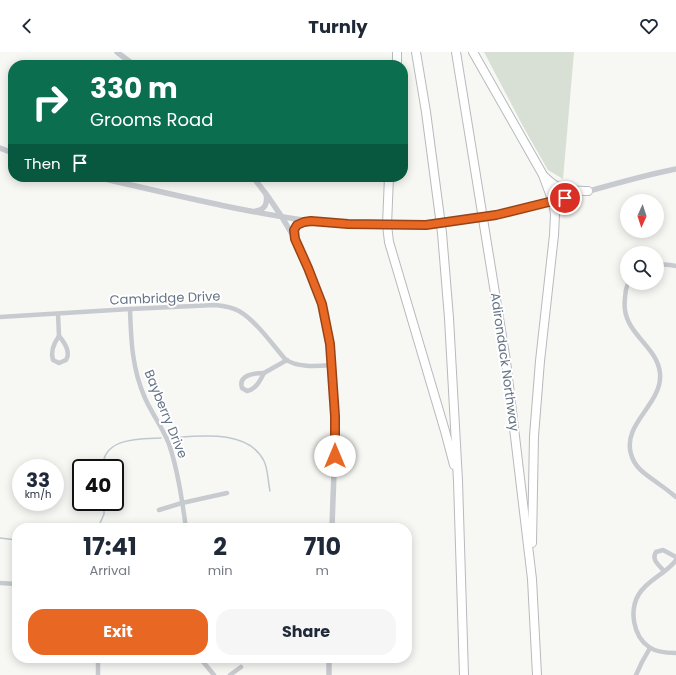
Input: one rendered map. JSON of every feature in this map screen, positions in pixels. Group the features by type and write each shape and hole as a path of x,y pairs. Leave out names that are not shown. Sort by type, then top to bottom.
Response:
{"highway":[{"path":"416,52 426,112 442,233 449,318 458,481 464,675"},
{"name":"Adirondack Northway","path":"456,52 506,361 532,579 537,675"},
{"path":"472,52 542,175 553,202 555,214 534,436 532,474 532,579"},
{"path":"542,175 557,187 566,190 588,191"},
{"path":"390,182 387,225 390,242 458,481"}],"street":[{"path":"117,52 127,60"},
{"path":"118,182 200,201 311,221 341,224 426,225 496,215 553,202 634,178 676,169"},
{"path":"257,182 282,216 295,239 322,304 330,344 335,429 332,523"},
{"path":"254,211 260,210 265,206 267,201 266,194"},
{"path":"295,239 294,230 297,225 311,221"},
{"path":"664,265 676,266"},
{"path":"626,290 624,305 625,314 631,328 652,354 660,375 658,387 651,403 635,425 632,432 630,439 630,452 640,470 676,497"},
{"name":"Cambridge Drive","path":"0,317 215,305 232,308 246,315 287,360"},
{"name":"Bayberry Drive","path":"130,309 131,342 136,373 145,399 168,444 176,469 185,523"},
{"path":"58,314 59,336 51,353 53,360 59,363 66,360 68,352 66,345 59,336"},
{"path":"264,373 254,388 247,391 242,388 241,384 244,378 254,374 264,373 287,360 292,363 299,364 319,366 332,365"},
{"path":"159,510 182,503 227,493"},
{"path":"664,571 654,560 656,552 663,550 667,551 676,559 664,571 647,584 639,594 634,612 634,624 639,636 650,648 667,653 676,653"},
{"path":"0,583 12,584"},
{"path":"636,675 650,648"},
{"path":"98,663 98,675"},
{"path":"204,663 214,675"},
{"path":"329,663 329,675"},
{"path":"230,675 241,668"}],"shaded area":[{"path":"484,52 574,52 563,179 548,170"}],"waterway":[{"path":"170,438 195,436 222,437 235,439 247,444 257,451 264,461 270,491"},
{"path":"104,459 109,450 115,445 133,440 161,438"},
{"path":"100,523 104,511"},
{"path":"0,538 12,539"}],"route":[{"path":"335,456 335,416 330,344 322,304 295,239 294,230 297,225 311,221 341,224 426,225 508,213 565,198"}]}
